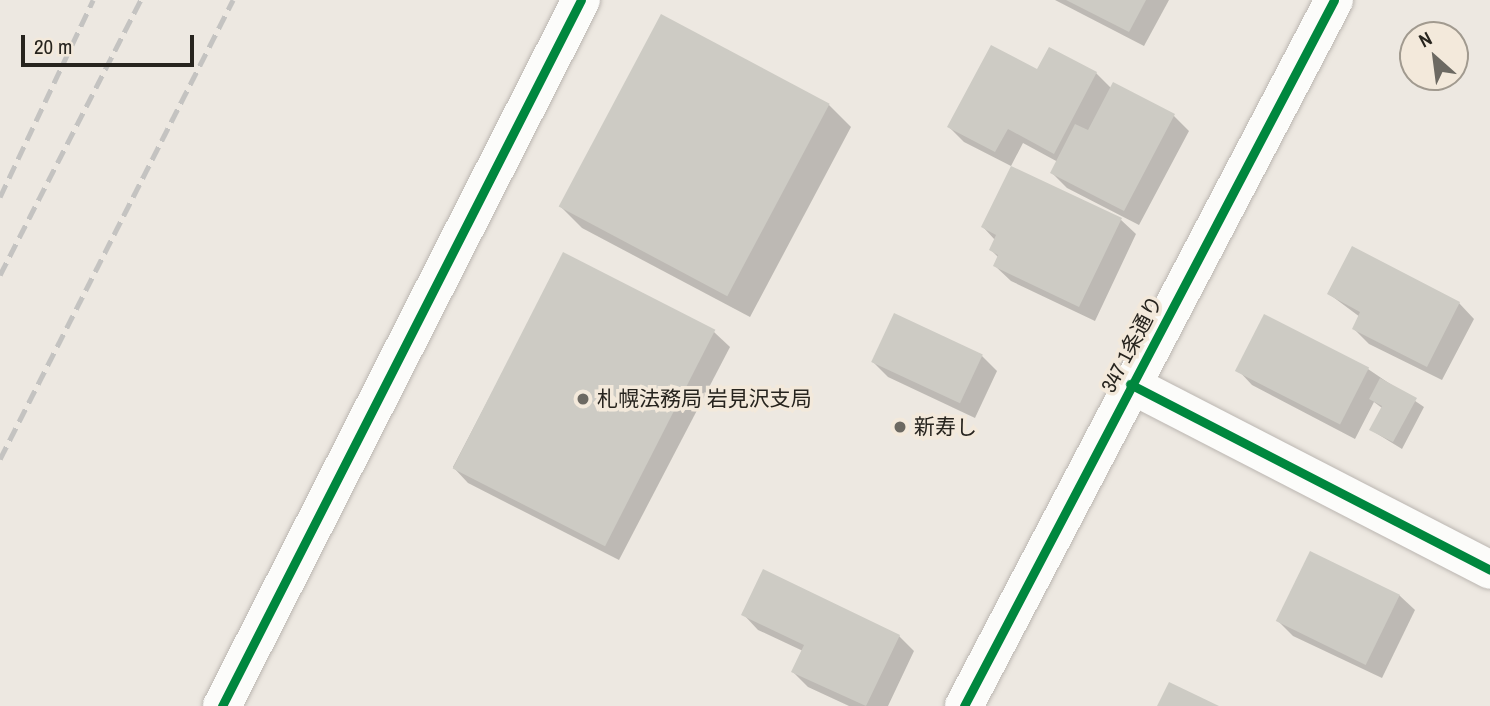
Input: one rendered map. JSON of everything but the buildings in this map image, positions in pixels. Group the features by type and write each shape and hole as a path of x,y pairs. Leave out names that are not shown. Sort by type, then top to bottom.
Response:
{"street":[{"path":"222,706 581,0"},
{"name":"347 1条通り","path":"964,706 1130,384 1334,0"},
{"path":"1130,384 1490,570"}],"railway":[{"path":"0,197 93,0"},
{"path":"0,275 141,0"},
{"path":"0,459 233,0"}],"cycle path":[{"path":"222,706 581,0"},
{"path":"964,706 1334,0"},
{"path":"1130,384 1490,570"}],"place":[{"name":"札幌法務局 岩見沢支局","path":"583,399"},
{"name":"新寿し","path":"900,427"}]}
